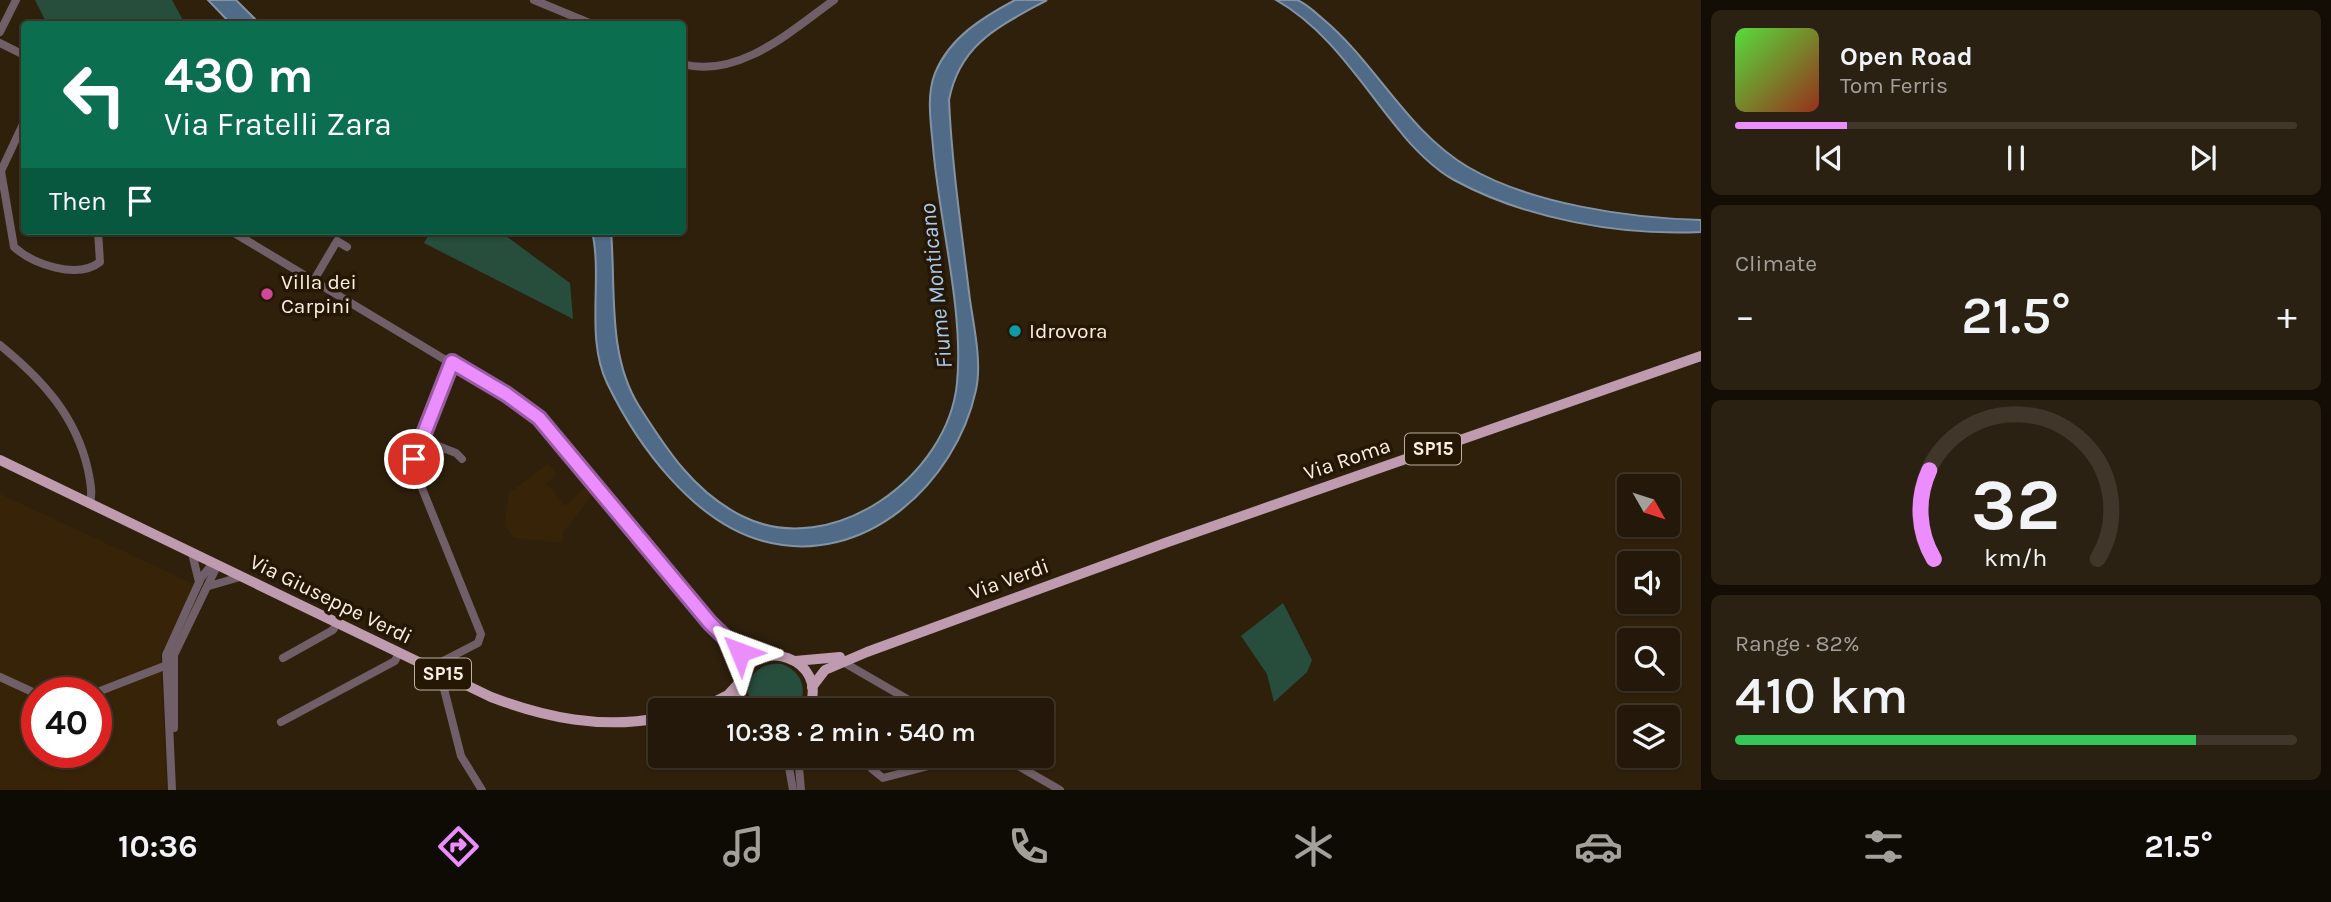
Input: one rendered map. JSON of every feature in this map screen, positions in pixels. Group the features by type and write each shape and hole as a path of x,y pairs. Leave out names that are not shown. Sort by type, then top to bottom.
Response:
{"main road":[{"name":"Via Roma","path":"1165,543 1701,356"},
{"name":"Via Giuseppe Verdi","path":"0,460 440,673 531,712 572,721 648,719"},
{"name":"Via Verdi","path":"867,652 1165,543"},
{"name":"SP15","path":"758,660 777,655 795,661 827,660 867,652"},
{"name":"SP15","path":"812,687 825,670 867,652"},
{"path":"722,698 728,695 747,669 758,660"},
{"path":"795,661 809,677 812,687 810,698"},
{"path":"740,681 740,698"}],"street":[{"path":"0,32 16,0"},
{"path":"534,0 585,21"},
{"path":"686,65 698,68 741,60 777,41 834,0"},
{"path":"0,43 21,54"},
{"path":"21,128 1,171 14,247 22,254 59,268 88,268 100,262 98,235"},
{"path":"238,235 506,394 539,418 731,646 747,669"},
{"path":"314,280 337,241 347,247"},
{"path":"0,345 40,380 75,428 89,475 90,502"},
{"path":"452,362 420,439 413,466 481,639 443,661 440,673 461,757 482,790"},
{"path":"420,439 456,453 461,459"},
{"path":"192,553 199,582"},
{"path":"175,790 168,648 199,582 215,565"},
{"path":"112,686 168,665 209,586 215,565"},
{"path":"209,586 240,577"},
{"path":"283,657 334,630 337,623"},
{"path":"731,646 758,660"},
{"path":"281,722 394,660 399,653"},
{"path":"843,662 905,698"},
{"path":"0,677 21,687"},
{"path":"789,768 793,790"},
{"path":"799,768 801,790"},
{"path":"871,768 883,778 921,768"},
{"path":"1022,768 1060,790"}],"shaded area":[{"path":"548,464 557,474 546,483 565,506 588,485 595,492 563,532 562,543 514,538 504,525 509,493"},
{"path":"0,494 196,585 160,655 167,790 0,790"}],"green space":[{"path":"35,0 172,0 183,21 46,21"},
{"path":"429,235 504,235 570,283 573,319 424,243"},
{"path":"1283,603 1312,660 1307,672 1274,702 1267,674 1241,636"},
{"path":"782,664 799,677 803,690 801,698 750,698 747,691 751,678 763,667"}],"water":[{"path":"208,0 236,0 257,21 228,21"},
{"path":"1015,0 1047,0 998,28 972,50 954,80 949,100 955,175 977,345 978,379 965,424 948,457 926,486 900,511 870,530 836,542 800,546 763,541 737,531 713,517 670,478 634,431 607,383 600,365 595,327 596,269 593,235 611,235 617,344 629,386 660,438 683,468 710,495 742,516 777,527 812,527 847,518 880,501 909,478 932,449 949,417 957,383 957,326 936,175 930,100 932,82 941,60 958,39"},
{"path":"1276,0 1297,0 1314,11 1342,37 1427,135 1468,167 1493,180 1550,200 1612,212 1701,220 1701,232 1638,231 1574,222 1512,205 1454,180 1410,144 1328,42 1295,12"}],"place":[{"name":"Villa dei Carpini","path":"267,294"},
{"name":"Idrovora","path":"1015,331"}],"route":[{"path":"414,459 452,362 506,394 539,418 710,623 740,652"}],"water label":[{"name":"Fiume Monticano","path":"936,286"}]}
